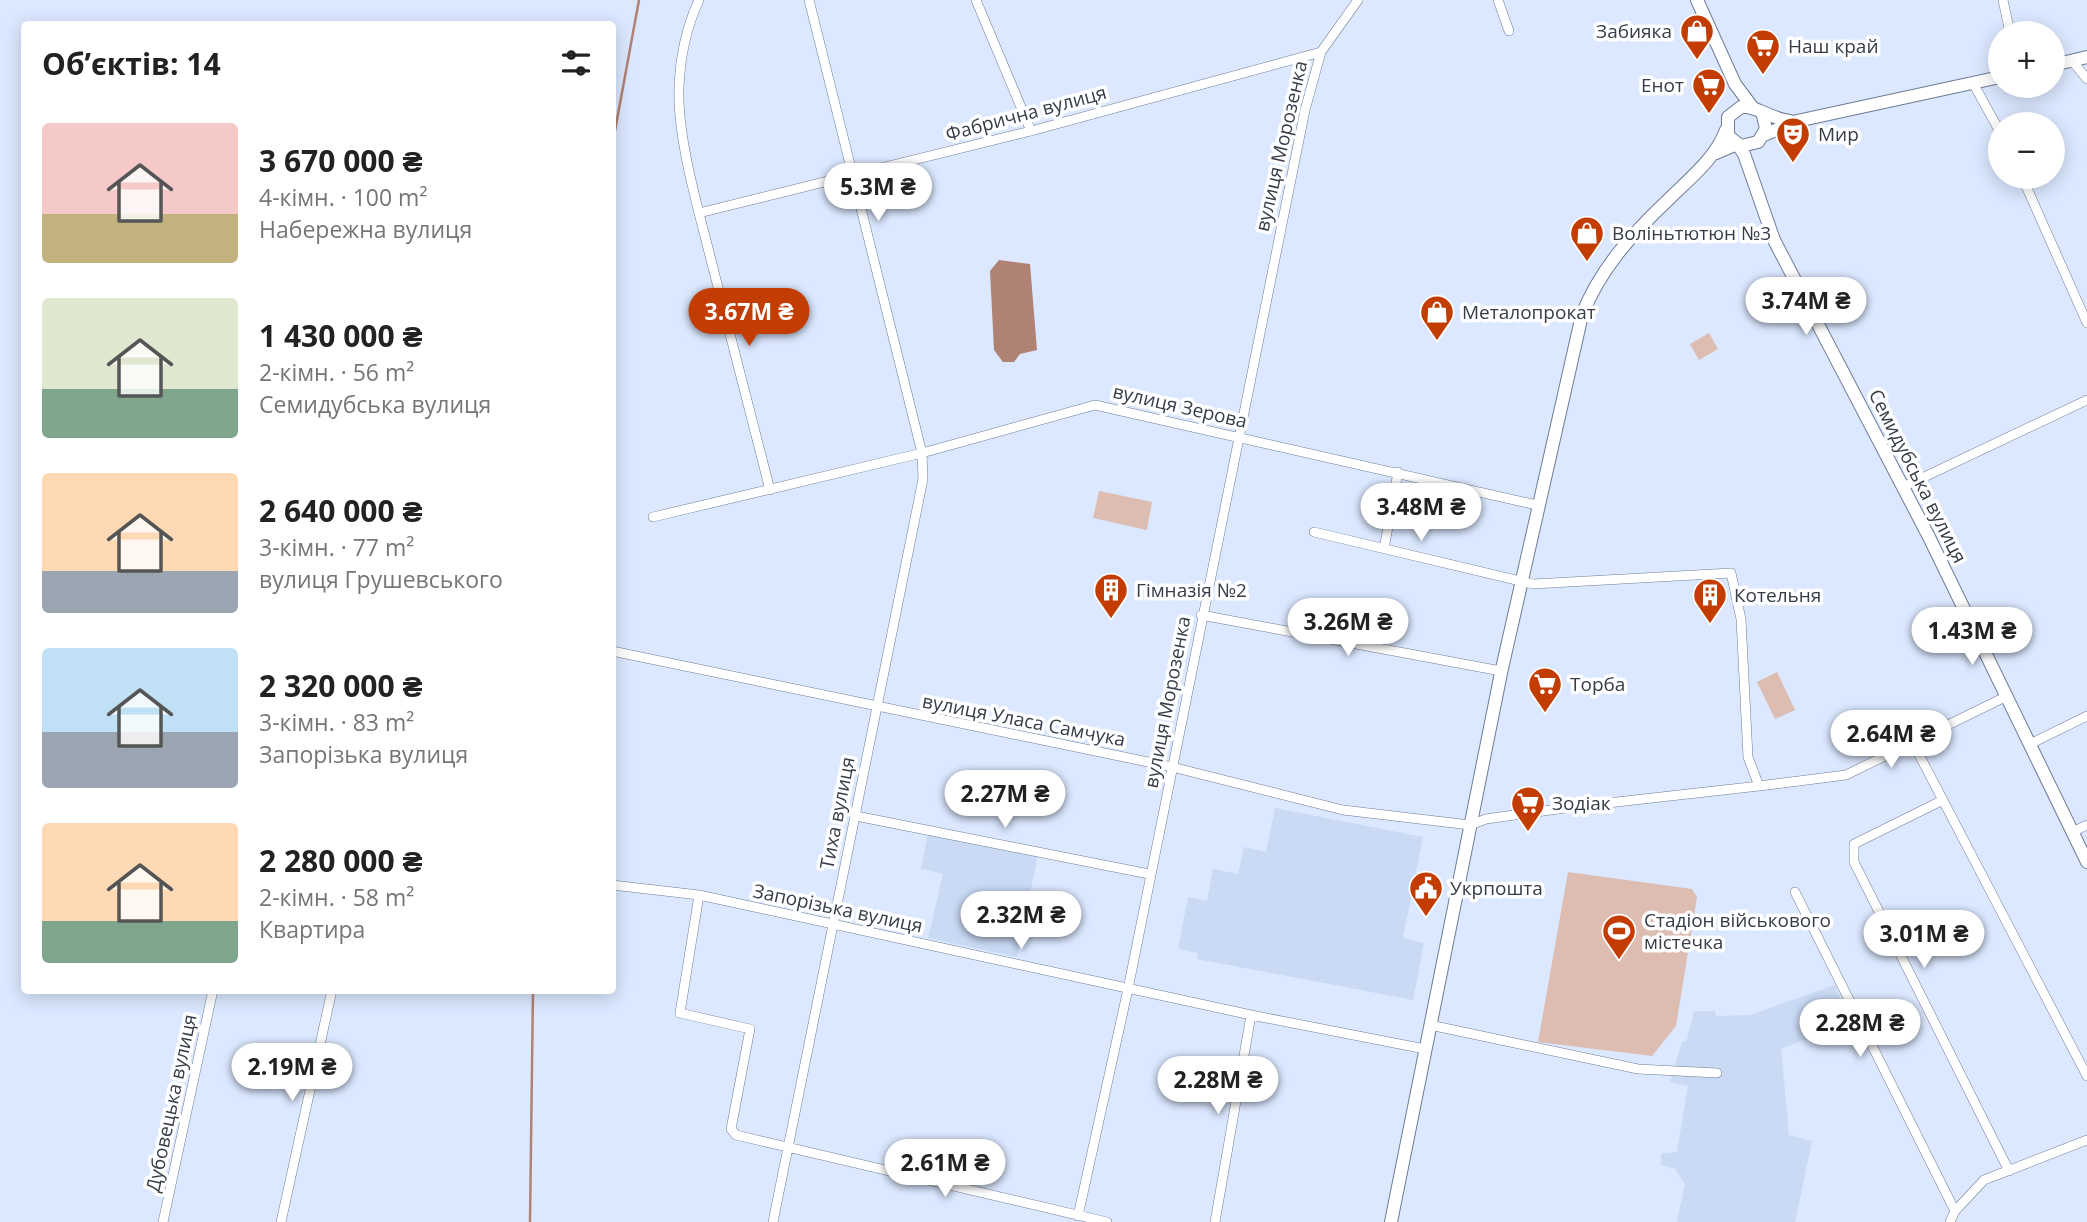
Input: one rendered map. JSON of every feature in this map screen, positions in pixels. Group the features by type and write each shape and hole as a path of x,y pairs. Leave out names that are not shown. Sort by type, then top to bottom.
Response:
{"main road":[{"path":"1697,0 1738,90 1758,112 1761,139 1750,170"},
{"path":"2065,62 2087,57"},
{"path":"1391,1222 1501,671 1581,315 1592,288 1642,225 1710,158 1726,130 1730,114 1733,97 1730,74"},
{"path":"1710,158 1737,144 1747,146 1803,120 1988,80"},
{"path":"1730,114 1741,107 1803,120"},
{"path":"1726,130 1737,144"},
{"name":"Семидубська вулиця","path":"1737,144 1750,170 1774,240 1903,487 2087,862"}],"street":[{"path":"699,0 687,30 679,91 699,213 770,490"},
{"name":"Тиха вулиця","path":"773,1222 923,479 922,453 808,0"},
{"path":"976,0 1031,131"},
{"name":"вулиця Морозенка","path":"1077,1216 1128,989 1237,436 1305,110 1321,52 1358,0"},
{"path":"1498,0 1509,31"},
{"path":"2003,0 2007,21"},
{"name":"Фабрична вулиця","path":"699,213 1031,131 1321,52"},
{"path":"2072,61 2087,79"},
{"path":"1973,83 1989,112"},
{"path":"2027,189 2087,323"},
{"path":"1903,487 2087,400"},
{"name":"вулиця Зерова","path":"653,517 922,453 1096,405 1537,505"},
{"path":"1384,549 1398,472"},
{"path":"1314,532 1521,582 1731,573 1741,619 1748,757 1759,786"},
{"path":"1201,615 1501,671"},
{"name":"вулиця Уласа Самчука","path":"616,652 1172,768 1343,810 1470,825"},
{"path":"1470,825 1486,819 1572,807 1846,775 2005,697"},
{"path":"2030,744 2087,716"},
{"path":"1913,744 2087,1076"},
{"path":"1941,801 1854,844 1854,862 2009,1171"},
{"path":"856,816 1149,874"},
{"path":"2072,832 2087,825"},
{"name":"Запорізька вулиця","path":"616,886 698,895 1128,989 1425,1049"},
{"path":"1795,892 1955,1211"},
{"path":"698,895 680,1013 750,1029 731,1129 736,1135 1087,1220 1107,1222"},
{"name":"Дубовецька вулиця","path":"163,1222 212,994"},
{"path":"281,1222 331,994"},
{"path":"1215,1222 1251,1015"},
{"path":"1430,1025 1638,1069 1717,1073"},
{"path":"1950,1222 1955,1211 1983,1180 2087,1140"}],"shaded area":[{"path":"999,260 1030,264 1037,350 1020,354 1014,362 1003,362 994,350 990,271"},
{"path":"1709,333 1718,349 1699,360 1690,344"},
{"path":"1099,491 1152,502 1147,530 1093,518"},
{"path":"1777,672 1795,710 1775,719 1757,682"},
{"path":"1275,808 1423,837 1403,938 1424,943 1413,1000 1197,959 1198,953 1178,949 1188,897 1207,901 1213,869 1238,874 1244,847 1266,852"},
{"path":"928,833 1038,854 1017,957 928,938 943,874 921,869"},
{"name":"Стадіон військового містечка","path":"1568,872 1692,889 1697,897 1676,1026 1652,1056 1538,1042"},
{"path":"1835,985 1850,1022 1781,1049 1789,1135 1812,1141 1795,1222 1677,1222 1685,1184 1675,1169 1661,1165 1661,1154 1677,1152 1688,1086 1670,1082 1682,1042 1687,1040 1694,1011 1715,1011 1716,1016 1750,1015"}],"waterway":[{"path":"616,125 639,0"},
{"path":"530,1222 533,994"}],"place":[{"name":"Забияка","path":"1697,61"},
{"name":"Наш край","path":"1763,76"},
{"name":"Енот","path":"1709,115"},
{"name":"Мир","path":"1793,164"},
{"name":"Воліньтютюн №3","path":"1587,263"},
{"name":"Металопрокат","path":"1437,342"},
{"name":"Гімназія №2","path":"1111,620"},
{"name":"Котельня","path":"1710,625"},
{"name":"Торба","path":"1545,714"},
{"name":"Зодіак","path":"1528,833"},
{"name":"Укрпошта","path":"1426,918"},
{"name":"Стадіон військового містечка","path":"1619,961"}]}
